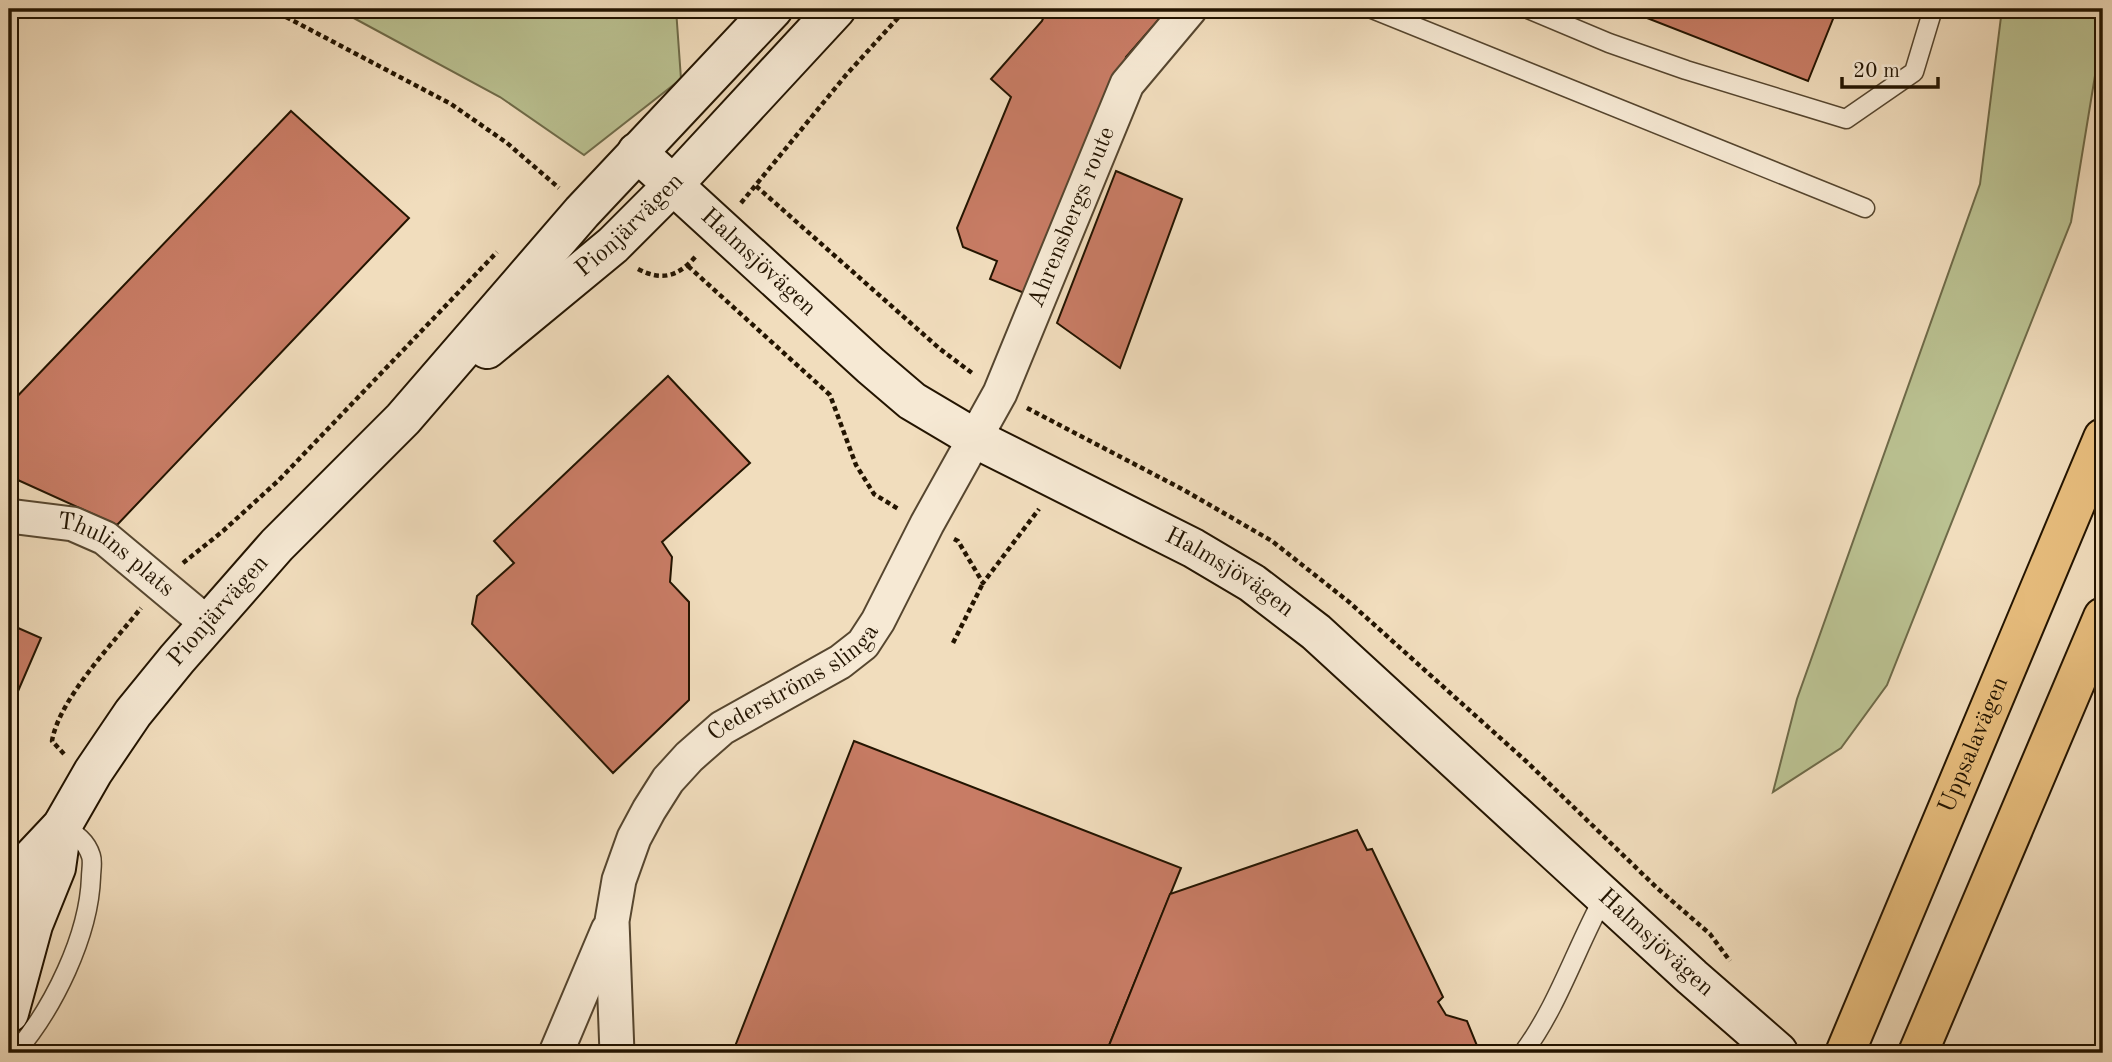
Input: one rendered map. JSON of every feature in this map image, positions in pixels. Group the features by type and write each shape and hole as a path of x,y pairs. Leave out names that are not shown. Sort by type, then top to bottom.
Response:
{"highway":[{"name":"Uppsalavägen","path":"1845,1053 2096,453 2103,411"},
{"path":"1918,1053 2103,617"}],"main road":[{"name":"Pionjärvägen","path":"9,904 30,860 62,826 93,772 133,713 208,624 277,545 403,419 582,212 773,9"},
{"name":"Pionjärvägen","path":"403,419 613,245 674,184 836,9"},
{"name":"Halmsjövägen","path":"637,152 912,401 976,439 1193,548 1252,583 1316,632 1604,897 1778,1052"},
{"name":"Pionjärvägen","path":"9,1013 33,925 56,868 62,826"}],"street":[{"name":"Ahrensbergs route","path":"976,439 1000,393 1127,84 1190,9"},
{"name":"Cederströms slinga","path":"617,1053 612,921 619,880 634,838 668,780 722,728 840,662 863,643 893,594 927,524 976,439"},
{"name":"Thulins plats","path":"9,516 73,524 105,538 208,624"},
{"name":"Cederströms slinga","path":"556,1053 612,921"}],"lane":[{"path":"1371,9 1866,208"},
{"path":"1528,9 1609,43 1686,70 1846,119 1914,72 1933,9"},
{"path":"15,1053 50,1003 82,929 92,858 82,838 62,826"},
{"path":"1523,1053 1561,988 1584,933 1604,897"}],"path":[{"path":"93,772 61,753 52,741 54,727 93,668 160,584 279,480 500,248"},
{"path":"688,266 830,396 856,465 874,494 905,512"},
{"path":"953,643 983,583 1043,501"},
{"path":"958,541 983,583"}],"green space":[{"path":"337,9 676,9 681,79 584,155 500,97"},
{"path":"2002,9 2103,9 2103,27 2071,222 1887,685 1841,748 1773,792 1797,699 1980,184"}],"building":[{"path":"1047,9 1168,9 1126,57 1119,86 1029,295 990,279 997,261 963,247 957,228 1011,97 991,79 1042,21"},
{"path":"1624,9 1837,9 1808,81"},
{"path":"291,111 409,218 117,525 9,476 9,405"},
{"path":"1116,171 1182,199 1120,368 1057,323"},
{"path":"668,376 750,463 662,542 672,557 670,582 689,602 689,700 613,773 472,624 477,596 514,563 494,541"},
{"path":"9,624 41,638 9,712"},
{"path":"854,741 1181,868 1106,1053 744,1053 734,1049"},
{"path":"1357,830 1367,850 1372,849 1443,997 1438,1002 1446,1015 1467,1021 1480,1053 1106,1053 1170,894"}]}
